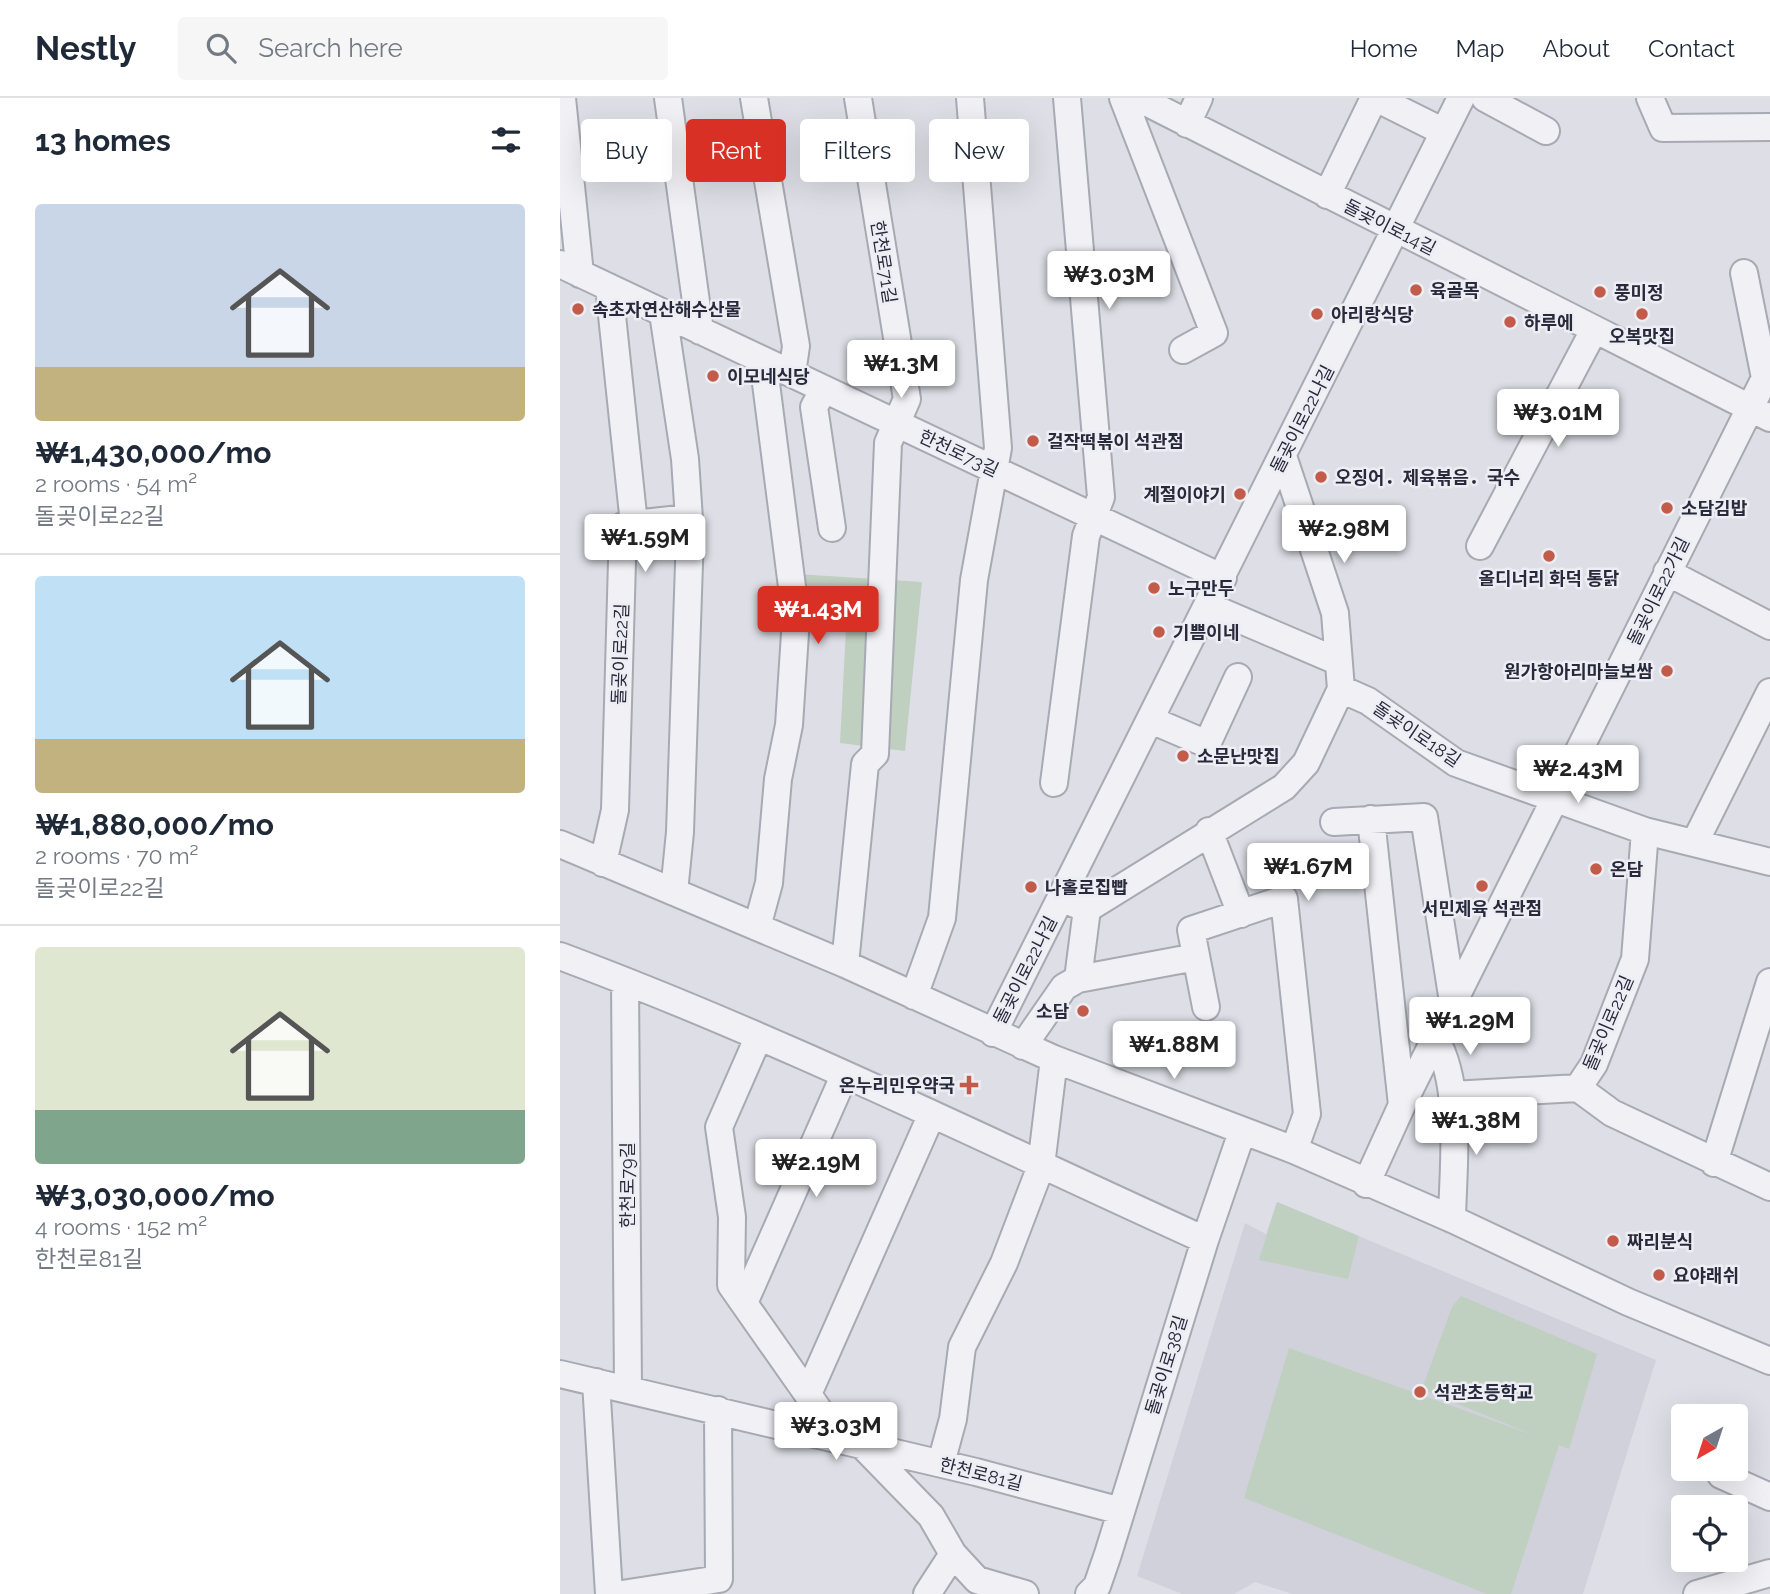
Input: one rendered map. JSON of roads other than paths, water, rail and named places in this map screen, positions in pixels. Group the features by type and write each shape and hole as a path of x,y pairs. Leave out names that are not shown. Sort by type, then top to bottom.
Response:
{"street":[{"path":"562,98 570,269"},
{"path":"668,98 700,331"},
{"path":"754,98 796,346 792,374"},
{"name":"한천로71길","path":"858,98 907,398 895,423"},
{"path":"914,996 943,918 974,580 998,448 970,98"},
{"path":"1054,783 1086,536 1101,497 1068,98"},
{"path":"1123,98 1214,333 1183,350"},
{"name":"돌곶이로14길","path":"1138,98 1760,413"},
{"path":"1187,124 1199,98"},
{"path":"1327,195 1375,98 1444,132"},
{"name":"돌곶이로22나길","path":"993,1033 1461,98"},
{"path":"1485,98 1546,131"},
{"path":"1650,98 1663,128 1770,127"},
{"name":"한천로73길","path":"570,269 1223,578"},
{"path":"1744,273 1765,378 1760,413"},
{"path":"609,287 634,524 689,518"},
{"path":"663,313 685,459 689,518 680,832 674,892"},
{"path":"1480,546 1594,330"},
{"path":"757,927 769,883 778,779 789,725 796,618 763,360"},
{"path":"824,389 814,407 832,528"},
{"name":"돌곶이로22가길","path":"1367,1184 1402,1105 1667,572 1760,413"},
{"path":"845,964 864,764 875,754 888,443 895,423"},
{"path":"1087,909 1284,787 1306,763 1341,689 1335,613 1283,456"},
{"name":"돌곶이로22길","path":"603,863 615,810 623,526 634,524"},
{"path":"1667,572 1770,626"},
{"path":"1209,606 1337,661"},
{"path":"1151,720 1207,744 1238,677"},
{"name":"돌곶이로18길","path":"1341,689 1368,701 1456,763 1645,831 1770,862"},
{"path":"1695,842 1770,692"},
{"path":"1334,822 1424,817 1453,1002"},
{"path":"1371,819 1402,1105"},
{"path":"1209,831 1241,914"},
{"name":"돌곶이로22길","path":"1452,1095 1578,1088 1594,1064 1635,959 1645,831"},
{"path":"560,844 845,964 1054,1059 1294,1150 1452,1219 1628,1302 1770,1361"},
{"path":"1061,898 1087,909"},
{"path":"1206,1007 1191,930 1284,899 1307,1114 1294,1150"},
{"path":"1078,979 1087,909"},
{"path":"560,956 758,1038 1205,1240"},
{"path":"1023,1046 1064,987 1078,979 1196,957"},
{"name":"한천로79길","path":"625,981 628,1390"},
{"path":"1714,1163 1770,982"},
{"path":"758,1038 719,1127 732,1217 731,1285 818,1409 812,1432"},
{"path":"1436,1038 1446,1057 1452,1095 1452,1219"},
{"path":"940,1463 953,1419 962,1347 1004,1263 1041,1166 1054,1059"},
{"path":"744,1303 844,1076"},
{"path":"1578,1088 1612,1113 1770,1187"},
{"path":"808,1394 931,1116"},
{"name":"돌곶이로38길","path":"1097,1592 1205,1240 1242,1132"},
{"name":"한천로81길","path":"560,1374 940,1463 1121,1511"},
{"path":"596,1382 609,1594"},
{"path":"622,1594 719,1579 718,1410"},
{"path":"861,1444 931,1516 953,1554 976,1580 1025,1594"},
{"path":"1734,1481 1770,1497"},
{"path":"927,1594 953,1554"},
{"path":"1697,1594 1770,1573"}],"place":[{"name":"육골목","path":"1416,290"},
{"name":"풍미정","path":"1600,292"},
{"name":"속초자연산해수산물","path":"578,309"},
{"name":"아리랑식당","path":"1317,314"},
{"name":"오복맛집","path":"1642,314"},
{"name":"하루에","path":"1510,322"},
{"name":"이모네식당","path":"713,376"},
{"name":"걸작떡볶이 석관점","path":"1033,441"},
{"name":"오징어．제육볶음．국수","path":"1321,477"},
{"name":"계절이야기","path":"1240,494"},
{"name":"소담김밥","path":"1667,508"},
{"name":"올디너리 화덕 통닭","path":"1549,556"},
{"name":"노구만두","path":"1154,588"},
{"name":"기쁨이네","path":"1159,632"},
{"name":"원가항아리마늘보쌈","path":"1667,671"},
{"name":"소문난맛집","path":"1183,756"},
{"name":"온담","path":"1596,869"},
{"name":"서민제육 석관점","path":"1482,886"},
{"name":"나홀로집빱","path":"1031,887"},
{"name":"소담","path":"1083,1011"},
{"name":"온누리민우약국","path":"969,1085"},
{"name":"짜리분식","path":"1613,1241"},
{"name":"요야래쉬","path":"1659,1275"},
{"name":"석관초등학교","path":"1420,1392"}]}
